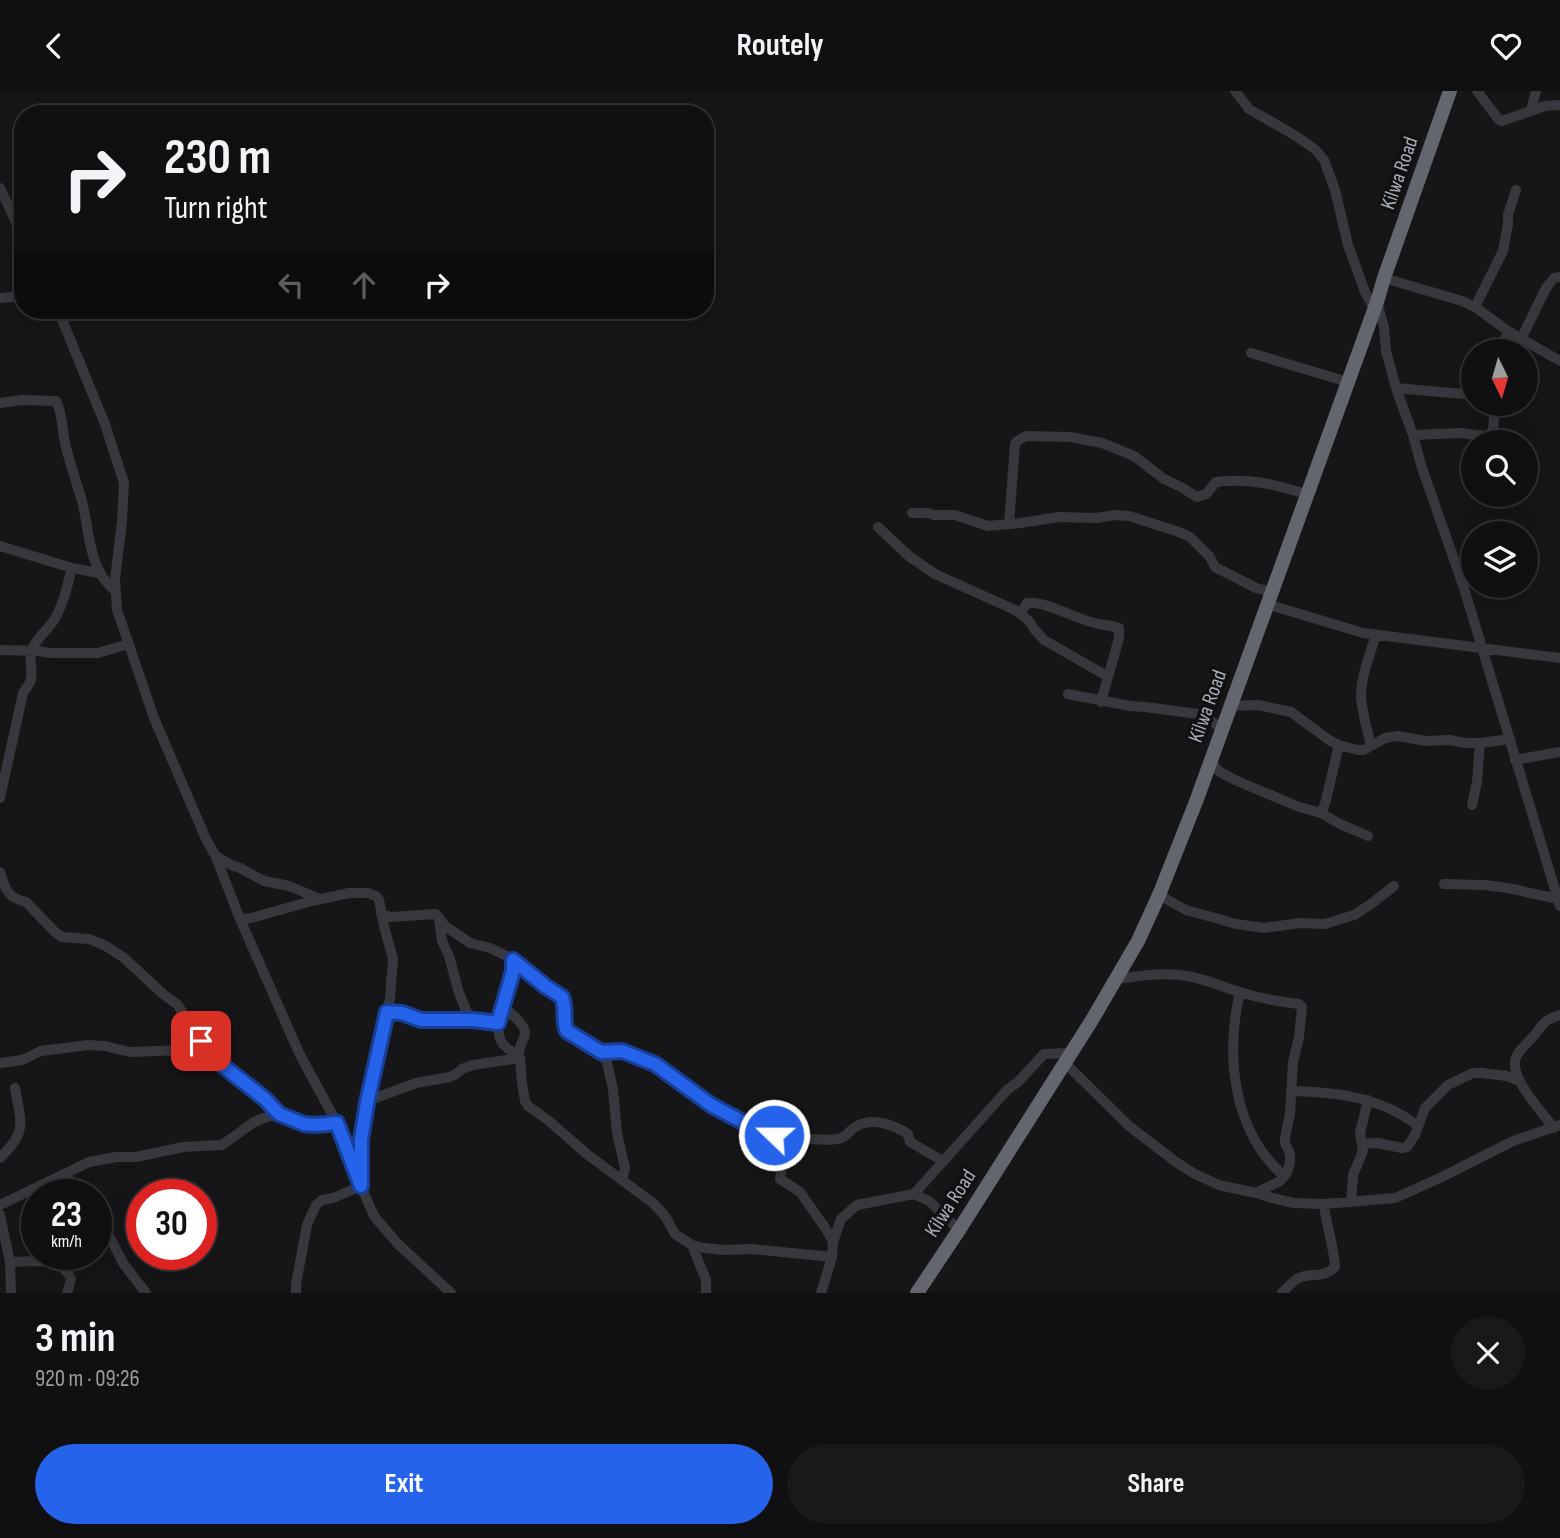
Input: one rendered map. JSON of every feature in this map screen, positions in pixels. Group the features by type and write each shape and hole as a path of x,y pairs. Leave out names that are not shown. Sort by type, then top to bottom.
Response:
{"highway":[{"name":"Kilwa Road","path":"916,1293 959,1230 1117,979 1159,895 1197,799 1376,305 1450,91"}],"street":[{"path":"1235,91 1249,109 1296,136 1316,150 1324,160 1335,190 1348,245 1365,292 1376,305 1384,327 1386,351 1396,388 1464,589 1556,884 1559,902 1508,888 1444,884"},
{"path":"1477,91 1502,121 1545,106 1560,105"},
{"path":"1531,110 1536,91"},
{"path":"0,188 14,218"},
{"path":"1475,307 1503,251 1508,215 1516,190"},
{"path":"1384,278 1453,297 1475,307 1521,339 1546,288 1558,275"},
{"path":"62,319 105,424 124,482 115,591 117,610 154,718 300,1055 337,1123 374,1216 397,1243 452,1293"},
{"path":"1505,339 1508,331"},
{"path":"1538,349 1560,361"},
{"path":"1251,353 1348,382"},
{"path":"1396,388 1461,394"},
{"path":"0,403 22,400 56,401 93,554 99,573 115,591"},
{"path":"1413,435 1461,433 1486,436 1493,431 1494,417"},
{"path":"1009,524 1015,444 1026,436 1070,437 1102,443 1134,456 1164,479 1196,497 1206,494 1216,482 1248,480 1282,486 1306,494"},
{"path":"912,513 955,515 988,526 1059,517 1129,516 1189,537 1210,557 1215,567 1269,598 1339,627 1376,635 1560,658"},
{"path":"878,527 910,557 935,573 1007,606 1028,620 1044,640 1107,676"},
{"path":"0,546 72,568 99,573"},
{"path":"0,798 4,766 23,693 32,676 32,651 58,614 72,568"},
{"path":"1020,614 1027,604 1037,603 1094,623 1118,627 1119,638 1101,702"},
{"path":"1371,746 1361,696 1376,635"},
{"path":"0,650 97,653 128,644"},
{"path":"1068,694 1101,702 1199,714 1222,727"},
{"path":"1230,705 1258,705 1291,712 1329,740 1358,750 1364,750 1385,738 1398,736 1465,743 1510,739"},
{"path":"1472,805 1480,743"},
{"path":"1321,813 1339,745"},
{"path":"1516,760 1560,752"},
{"path":"1209,761 1220,772 1235,780 1299,807 1321,813 1368,836"},
{"path":"215,855 264,881 289,886 321,899"},
{"path":"0,872 8,894 26,902 56,933 62,937 89,939 104,945 140,972 178,1005 213,1058 265,1099 279,1114 304,1124 337,1123"},
{"path":"1159,895 1201,914 1236,924 1264,928 1300,923 1325,924 1353,915 1394,887"},
{"path":"240,919 349,893 368,893 379,900 393,959 387,1012 361,1140 361,1186"},
{"path":"382,914 391,917 436,914 445,926 470,943 490,948 513,960 562,997 564,1026 567,1031 601,1052 607,1063 625,1168 622,1180"},
{"path":"439,919 442,941 459,993 473,1020"},
{"path":"513,960 513,971 498,1023 498,1037 506,1049 519,1057"},
{"path":"1117,979 1155,974 1187,976 1240,992 1299,1004 1302,1007 1285,1138 1290,1162 1277,1184 1256,1193"},
{"path":"1240,992 1235,1013 1233,1047 1241,1106 1259,1146 1284,1176"},
{"path":"502,1006 524,1029 519,1057 528,1107 549,1121 588,1156 653,1203 665,1216 675,1234 692,1244 723,1250 752,1249 832,1257"},
{"path":"387,1012 402,1013 421,1020 498,1023"},
{"path":"914,1195 1007,1090 1044,1054 1067,1058 1129,1126 1176,1162 1219,1185 1286,1202 1324,1204 1395,1198 1513,1141 1557,1127 1519,1081 1515,1060 1544,1022 1560,1015"},
{"path":"0,1063 22,1060 41,1051 88,1045 130,1052 183,1050 213,1058"},
{"path":"601,1052 622,1051 645,1059 711,1105 762,1131 783,1137 834,1140 848,1135 859,1125 880,1123 908,1134 910,1142 943,1161"},
{"path":"367,1103 410,1085 450,1077 473,1065 519,1057"},
{"path":"1362,1144 1378,1143 1405,1148 1415,1135 1425,1108 1448,1085 1471,1074 1507,1076 1519,1081"},
{"path":"0,1158 11,1148 19,1135 20,1121 15,1088"},
{"path":"1292,1091 1329,1092 1376,1102 1404,1114 1418,1126"},
{"path":"1352,1202 1353,1175 1363,1151 1360,1133 1368,1100"},
{"path":"0,1205 89,1162 102,1158 136,1157 173,1149 222,1145 254,1122 279,1114"},
{"path":"783,1137 784,1155 780,1179 800,1192 833,1242"},
{"path":"64,1174 68,1179"},
{"path":"296,1293 307,1225 316,1205 322,1200 334,1198 361,1186"},
{"path":"821,1293 841,1219 857,1205 914,1195 929,1201 959,1230"},
{"path":"1282,1293 1296,1279 1321,1276 1335,1268 1324,1204"},
{"path":"0,1215 10,1262 11,1293"},
{"path":"112,1238 123,1263 146,1293"},
{"path":"692,1244 706,1280 706,1293"},
{"path":"10,1262 51,1261 64,1267 71,1279 67,1293"}],"route":[{"path":"201,1041 213,1058 265,1099 279,1114 304,1124 337,1123 361,1186 361,1140 387,1012 402,1013 421,1020 498,1023 513,971 513,960 562,997 564,1026 567,1031 601,1052 622,1051 655,1064 711,1105 774,1135"}]}
